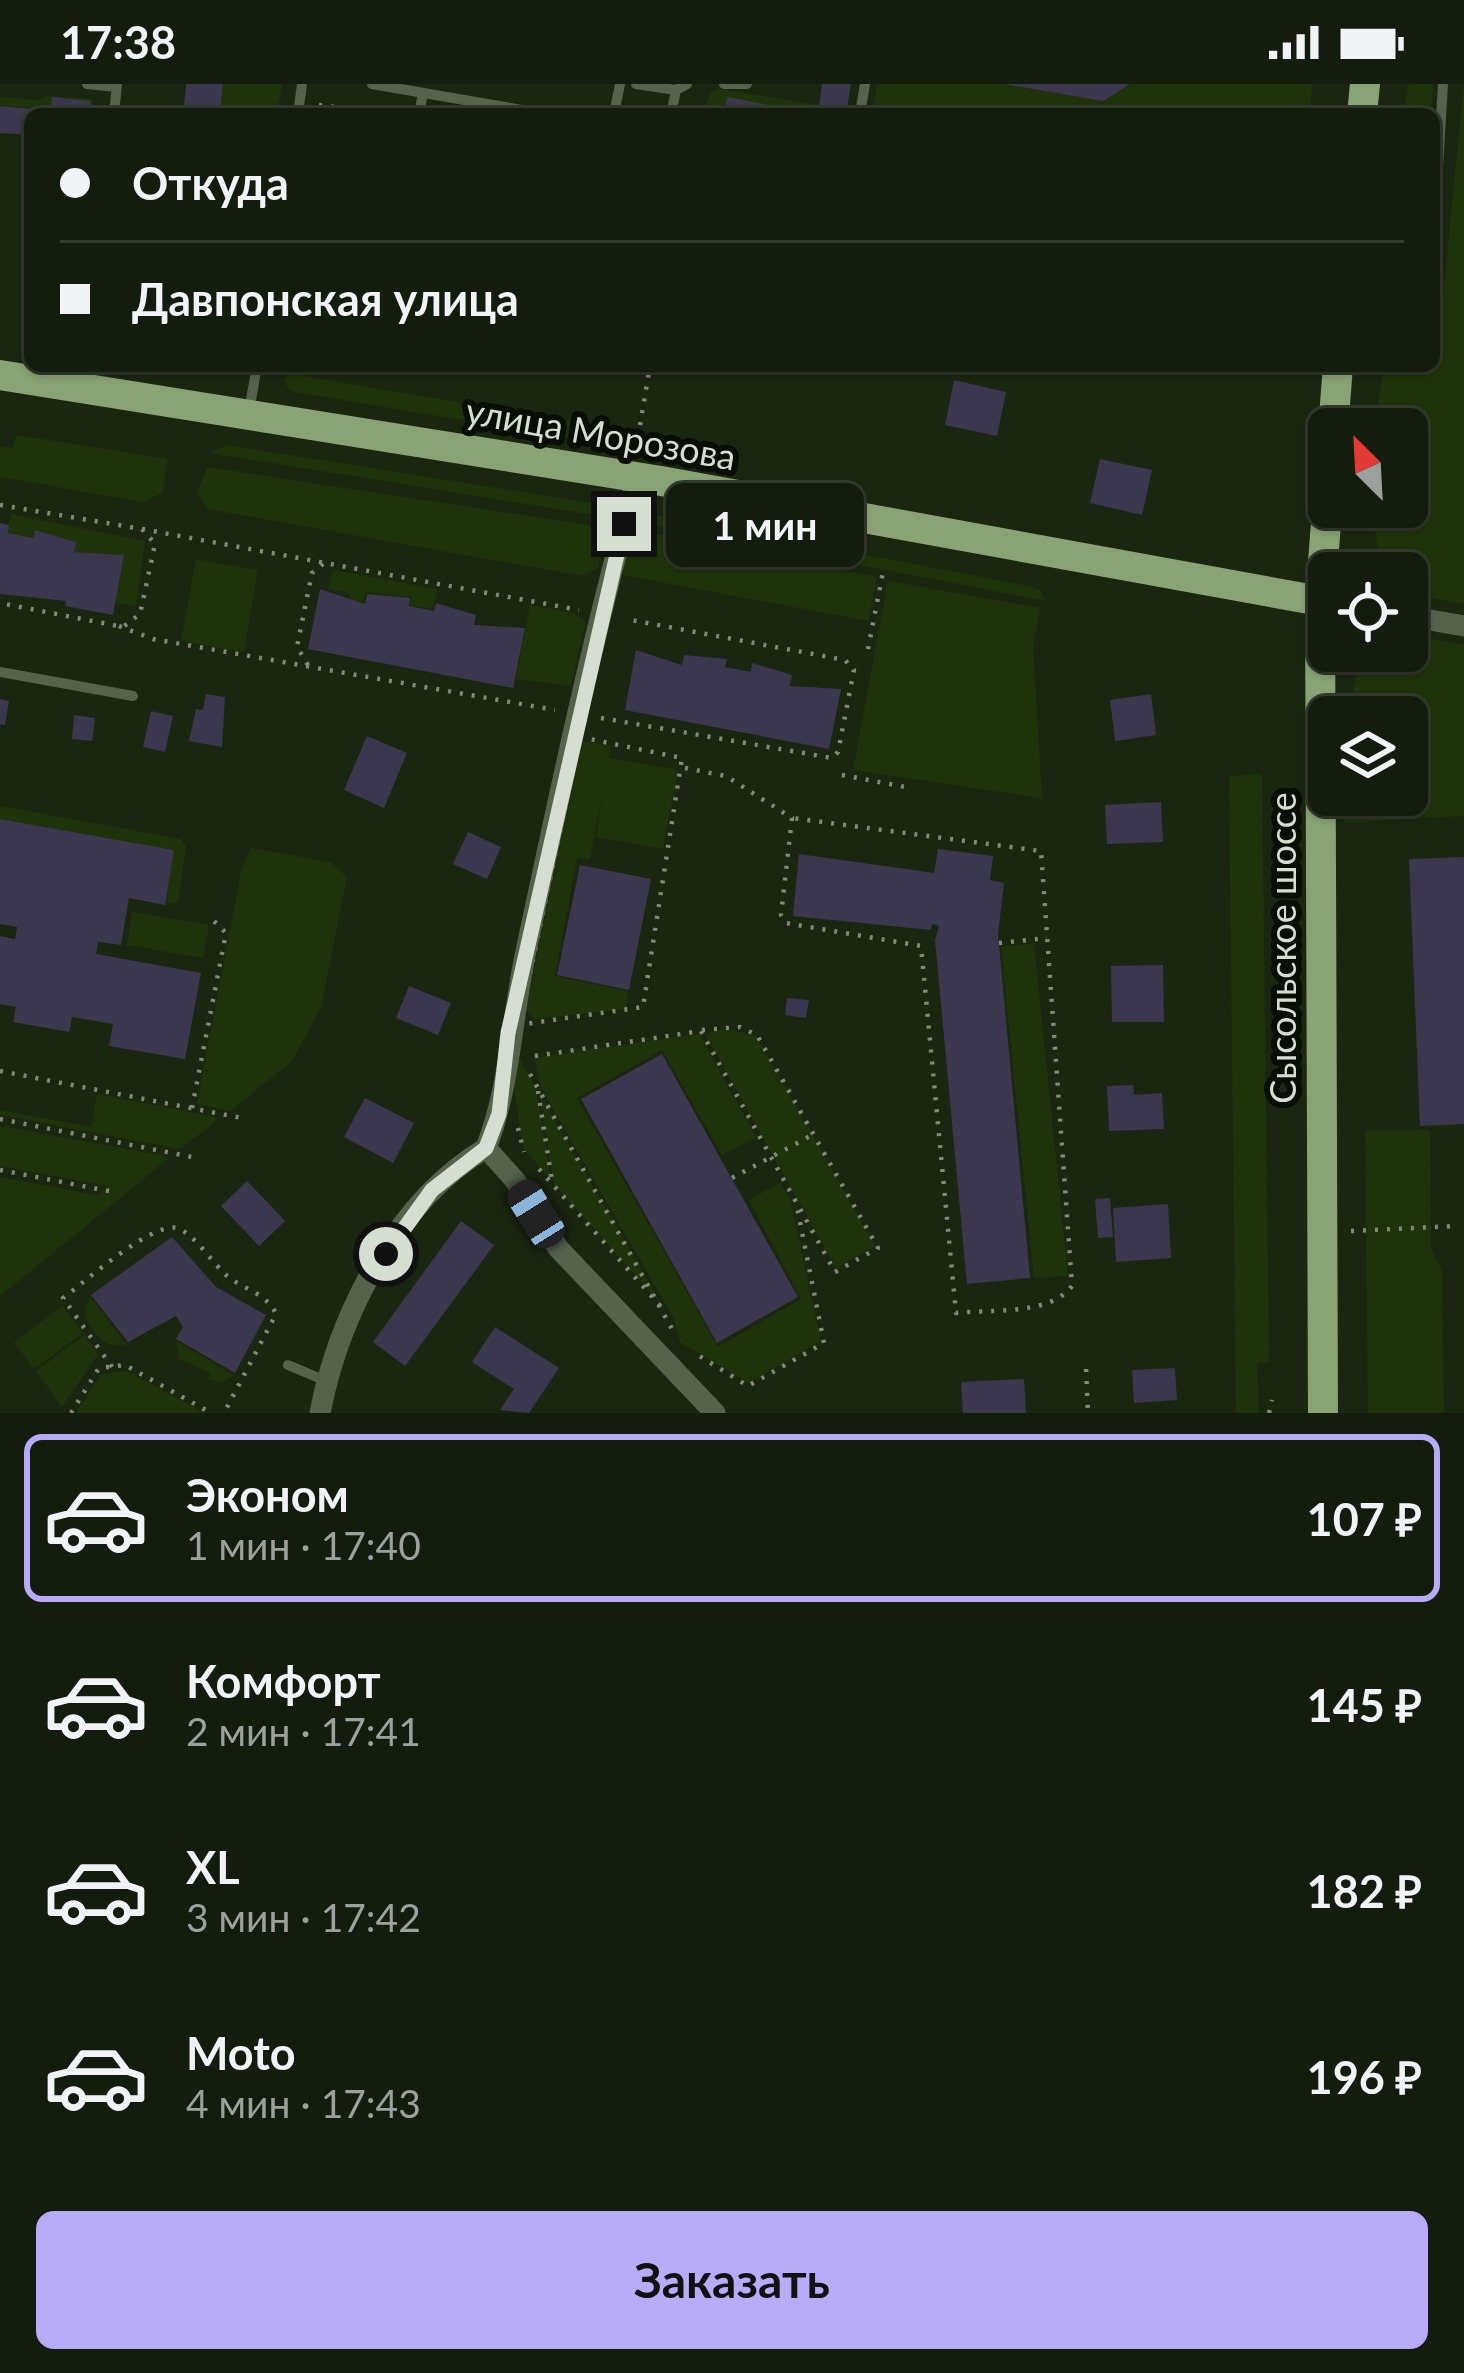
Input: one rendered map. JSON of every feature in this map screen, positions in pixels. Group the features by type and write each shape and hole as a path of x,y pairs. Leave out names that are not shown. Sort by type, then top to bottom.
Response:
{"main road":[{"path":"1335,408 1338,372"},
{"name":"улица Морозова","path":"0,375 76,380 1308,599"},
{"name":"Сысольское шоссе","path":"1323,1413 1325,672"}],"street":[{"path":"320,1413 347,1318 432,1190 486,1148 499,1114 508,1033 577,714 638,477"},
{"path":"1428,620 1464,626"},
{"path":"486,1148 514,1179 558,1249 715,1413"}],"lane":[{"path":"87,84 117,86"},
{"path":"372,84 509,108"},
{"path":"479,103 482,84"},
{"path":"635,84 681,87"},
{"path":"724,84 747,84"},
{"path":"1440,134 1443,84"},
{"path":"420,108 422,93"},
{"path":"249,414 256,372"},
{"path":"0,672 133,696"},
{"path":"288,1365 326,1381"}],"path":[{"path":"317,108 321,104 349,108"},
{"path":"640,425 649,372"},
{"path":"0,505 845,660 854,670 838,752 832,758 153,639 119,626 0,602"},
{"path":"119,626 140,614 155,544 142,529"},
{"path":"308,665 297,647 312,573 324,563"},
{"path":"868,649 883,572"},
{"path":"685,768 643,1006 525,1024 521,1017 580,737 675,754 685,768 726,776 792,818 1041,851 1072,1286 1044,1305 956,1312 923,952 912,940 786,923 781,915 792,818"},
{"path":"842,775 910,788"},
{"path":"192,1108 226,932 211,918"},
{"path":"999,944 1047,938"},
{"path":"923,952 936,950"},
{"path":"701,1030 835,1272 878,1248 757,1035 740,1028 701,1030 520,1058 670,1318 679,1343 748,1386 824,1343 796,1202"},
{"path":"532,1056 553,1184"},
{"path":"0,1071 242,1118"},
{"path":"0,1119 197,1158"},
{"path":"518,1126 521,1149 670,1318"},
{"path":"732,1178 814,1134"},
{"path":"0,1170 114,1192"},
{"path":"112,1366 63,1298 149,1233 172,1226 183,1230 230,1279 272,1303 276,1314 224,1413"},
{"path":"1351,1228 1456,1226"},
{"path":"70,1413 99,1368 125,1365 211,1413"},
{"path":"1086,1369 1088,1413"},
{"path":"1269,1413 1272,1400"}],"green space":[{"path":"223,84 282,84 278,108 221,108"},
{"path":"877,84 1312,84 1310,108 873,108"},
{"path":"1409,84 1433,84 1431,108 1404,108"},
{"path":"1464,84 1464,604 1428,598 1428,552 1378,552 1375,528 1428,528 1428,408 1377,408 1383,372 1440,372 1440,326"},
{"path":"719,89 819,108 706,108 710,93"},
{"path":"50,96 92,99 93,108 0,105 0,97 39,100"},
{"path":"292,374 630,431 636,440 629,448 290,391 283,379"},
{"path":"16,435 168,459 162,493 143,502 0,477 0,446 13,448"},
{"path":"227,445 591,503 616,512 613,518 210,453"},
{"path":"207,467 589,525 600,540 599,567 583,576 208,509 197,494"},
{"path":"11,514 145,541 136,606 115,602 123,555 74,552 75,542 36,530 34,538 8,533"},
{"path":"658,515 1028,586 1040,590 1046,601 636,522"},
{"path":"647,532 877,577 868,621 623,575 630,544"},
{"path":"196,559 258,570 244,652 181,641"},
{"path":"333,570 437,589 433,609 410,605 411,597 366,592 363,602 349,599 349,593 328,589"},
{"path":"888,581 1040,608 1033,647 1042,798 853,770"},
{"path":"530,605 573,613 586,622 571,686 516,679"},
{"path":"1428,639 1464,645 1464,816 1344,823 1344,816 1428,816 1428,696 1352,696 1356,672 1428,672"},
{"path":"582,741 610,746 609,758 678,770 663,849 596,837 603,791 590,859 577,858 555,976 628,991 626,1009 535,1019 526,1010"},
{"path":"1262,774 1269,1362 1257,1363 1259,1413 1236,1413 1229,776"},
{"path":"0,806 181,839 186,847 178,902 165,905 174,850 0,819"},
{"path":"251,848 330,862 347,877 321,1008 292,1061 230,1111 197,1104 242,867"},
{"path":"132,912 209,925 203,958 127,945"},
{"path":"1034,943 1068,1276 1034,1278 1001,947"},
{"path":"725,1029 756,1036 875,1246 836,1268 705,1034"},
{"path":"699,1034 756,1137 722,1155 662,1050 577,1098 718,1347 801,1299 749,1200 780,1183 791,1202 821,1341 749,1383 680,1342 673,1317 541,1088 535,1058"},
{"path":"520,1059 536,1088 551,1180 523,1148 510,1061"},
{"path":"97,1094 215,1117 216,1122 179,1149 0,1115 0,1110 91,1127"},
{"path":"540,1095 661,1304 554,1184"},
{"path":"0,1126 168,1159 0,1296 0,1177 97,1195 108,1186 0,1166"},
{"path":"1430,1130 1431,1249 1442,1270 1444,1413 1368,1413 1365,1131"},
{"path":"90,1297 126,1344 111,1345 95,1333 84,1314"},
{"path":"63,1306 83,1333 34,1369 14,1342"},
{"path":"84,1335 98,1354 62,1407 36,1371"},
{"path":"176,1341 234,1375 223,1382 208,1379 210,1373 179,1359"},
{"path":"127,1371 205,1413 76,1413 101,1374"}],"building":[{"path":"186,84 223,84 221,108 171,108 184,107"},
{"path":"822,84 851,84 847,108 819,108"},
{"path":"1004,84 1130,84 1103,101"},
{"path":"52,97 91,101 90,108 51,108"},
{"path":"727,97 785,108 725,108"},
{"path":"0,106 24,108 24,135 0,133"},
{"path":"954,380 1006,392 997,436 945,425"},
{"path":"1100,459 1152,470 1142,515 1090,503"},
{"path":"0,523 9,525 8,533 34,538 35,530 76,542 74,552 124,555 113,615 65,606 66,601 0,594"},
{"path":"320,589 365,604 367,594 410,598 409,606 434,611 436,603 476,615 474,625 525,628 513,688 308,649"},
{"path":"636,650 682,665 684,655 727,659 725,667 751,672 752,663 792,675 790,686 841,689 829,749 625,710"},
{"path":"206,694 225,697 222,747 189,741 196,709 203,710"},
{"path":"1151,694 1156,735 1115,741 1110,700"},
{"path":"0,699 9,701 5,725 0,724"},
{"path":"151,711 173,716 165,752 143,747"},
{"path":"74,715 95,718 92,741 72,739"},
{"path":"367,736 407,753 384,808 344,790"},
{"path":"1161,802 1163,842 1107,844 1105,805"},
{"path":"0,819 174,850 165,905 129,898 121,945 98,942 96,954 201,973 185,1059 109,1046 113,1024 72,1017 69,1032 13,1022 16,1007 0,1004 0,936 15,939 17,927 0,924"},
{"path":"468,832 501,847 487,879 453,864"},
{"path":"938,849 993,856 990,880 1004,883 998,934 1030,1278 967,1284 935,940 939,926 932,924 931,930 793,916 799,854 934,873"},
{"path":"1464,857 1464,1124 1420,1126 1409,859"},
{"path":"580,865 651,879 629,990 557,975"},
{"path":"1163,965 1164,1022 1112,1022 1111,966"},
{"path":"409,986 451,1003 438,1035 396,1018"},
{"path":"787,998 809,1000 806,1018 785,1015"},
{"path":"662,1054 798,1297 717,1343 581,1099"},
{"path":"1133,1085 1134,1095 1162,1093 1164,1129 1109,1131 1107,1086"},
{"path":"365,1098 414,1123 393,1163 344,1137"},
{"path":"247,1181 285,1221 259,1246 221,1206"},
{"path":"1110,1198 1113,1237 1098,1238 1095,1199"},
{"path":"1168,1204 1171,1258 1116,1262 1113,1208"},
{"path":"461,1221 494,1245 405,1366 373,1342"},
{"path":"172,1237 216,1287 266,1315 235,1373 176,1339 183,1327 176,1316 128,1342 91,1295"},
{"path":"495,1327 559,1368 529,1413 500,1410 514,1389 472,1362"},
{"path":"1175,1368 1177,1400 1134,1403 1132,1370"},
{"path":"1024,1379 1026,1413 963,1413 961,1382"}],"route":[{"path":"386,1254 432,1190 460,1163 486,1148 499,1114 508,1033 577,714 624,524"}]}
